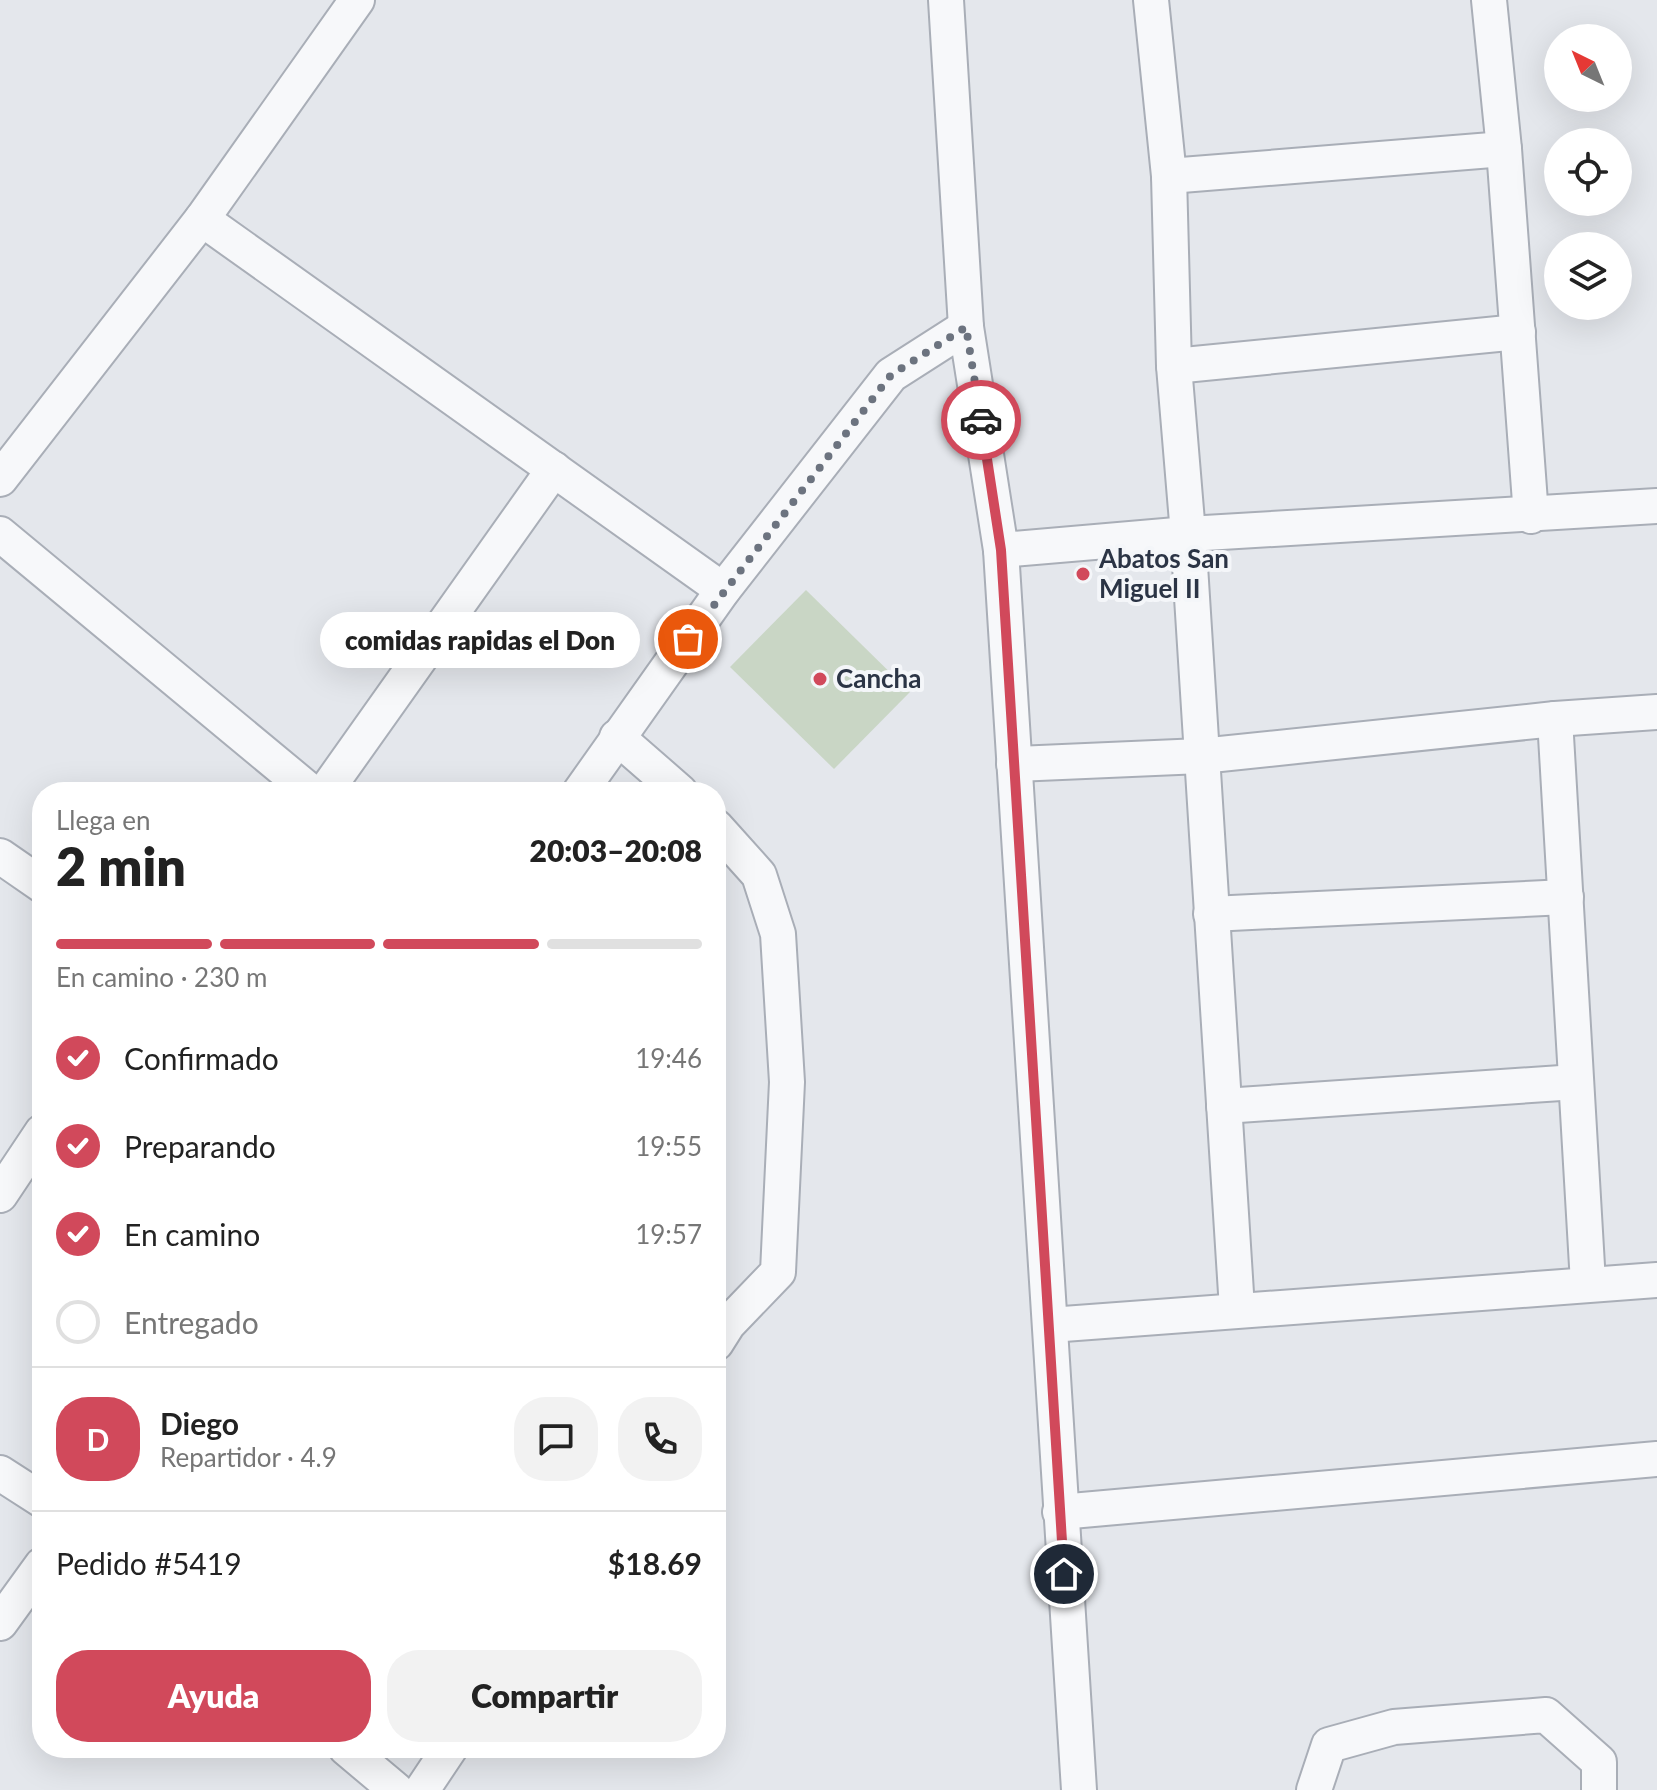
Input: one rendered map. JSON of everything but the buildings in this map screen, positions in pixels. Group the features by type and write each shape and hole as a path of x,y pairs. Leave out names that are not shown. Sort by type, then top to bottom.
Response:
{"street":[{"path":"0,479 202,219 357,0"},
{"path":"946,0 966,327 1001,550 1079,1790"},
{"path":"1151,0 1169,176 1174,366 1188,534 1237,1309"},
{"path":"1489,0 1504,149 1531,516"},
{"path":"1169,176 1504,149"},
{"path":"202,219 723,590"},
{"path":"587,782 723,590 891,375 966,327"},
{"path":"1174,366 1518,332"},
{"path":"332,782 554,469"},
{"path":"1001,550 1188,534 1531,516 1657,506"},
{"path":"0,534 299,782"},
{"path":"1014,764 1201,756 1555,719 1657,712"},
{"path":"1555,719 1588,1283"},
{"path":"617,737 669,782"},
{"path":"726,838 759,875 778,934 787,1082 778,1272 726,1327"},
{"path":"0,856 32,878"},
{"path":"1211,914 1566,897"},
{"path":"1224,1106 1576,1082"},
{"path":"0,1195 32,1147"},
{"path":"1050,1325 1657,1280"},
{"path":"1060,1512 1657,1459"},
{"path":"0,1473 32,1494"},
{"path":"0,1623 32,1579"},
{"path":"1314,1790 1329,1745 1394,1727 1546,1715 1599,1762 1599,1790"},
{"path":"358,1758 396,1790"},
{"path":"422,1790 443,1758"}],"green space":[{"name":"Cancha","path":"806,590 910,692 834,769 730,667"}],"way so far":[{"path":"688,639 891,375 966,327 981,420"}],"place":[{"name":"Abatos San Miguel II","path":"1083,574"},
{"name":"comidas rapidas el Don","path":"688,639"},
{"name":"Cancha","path":"820,679"}],"route":[{"path":"981,420 1001,550 1064,1574"}]}
